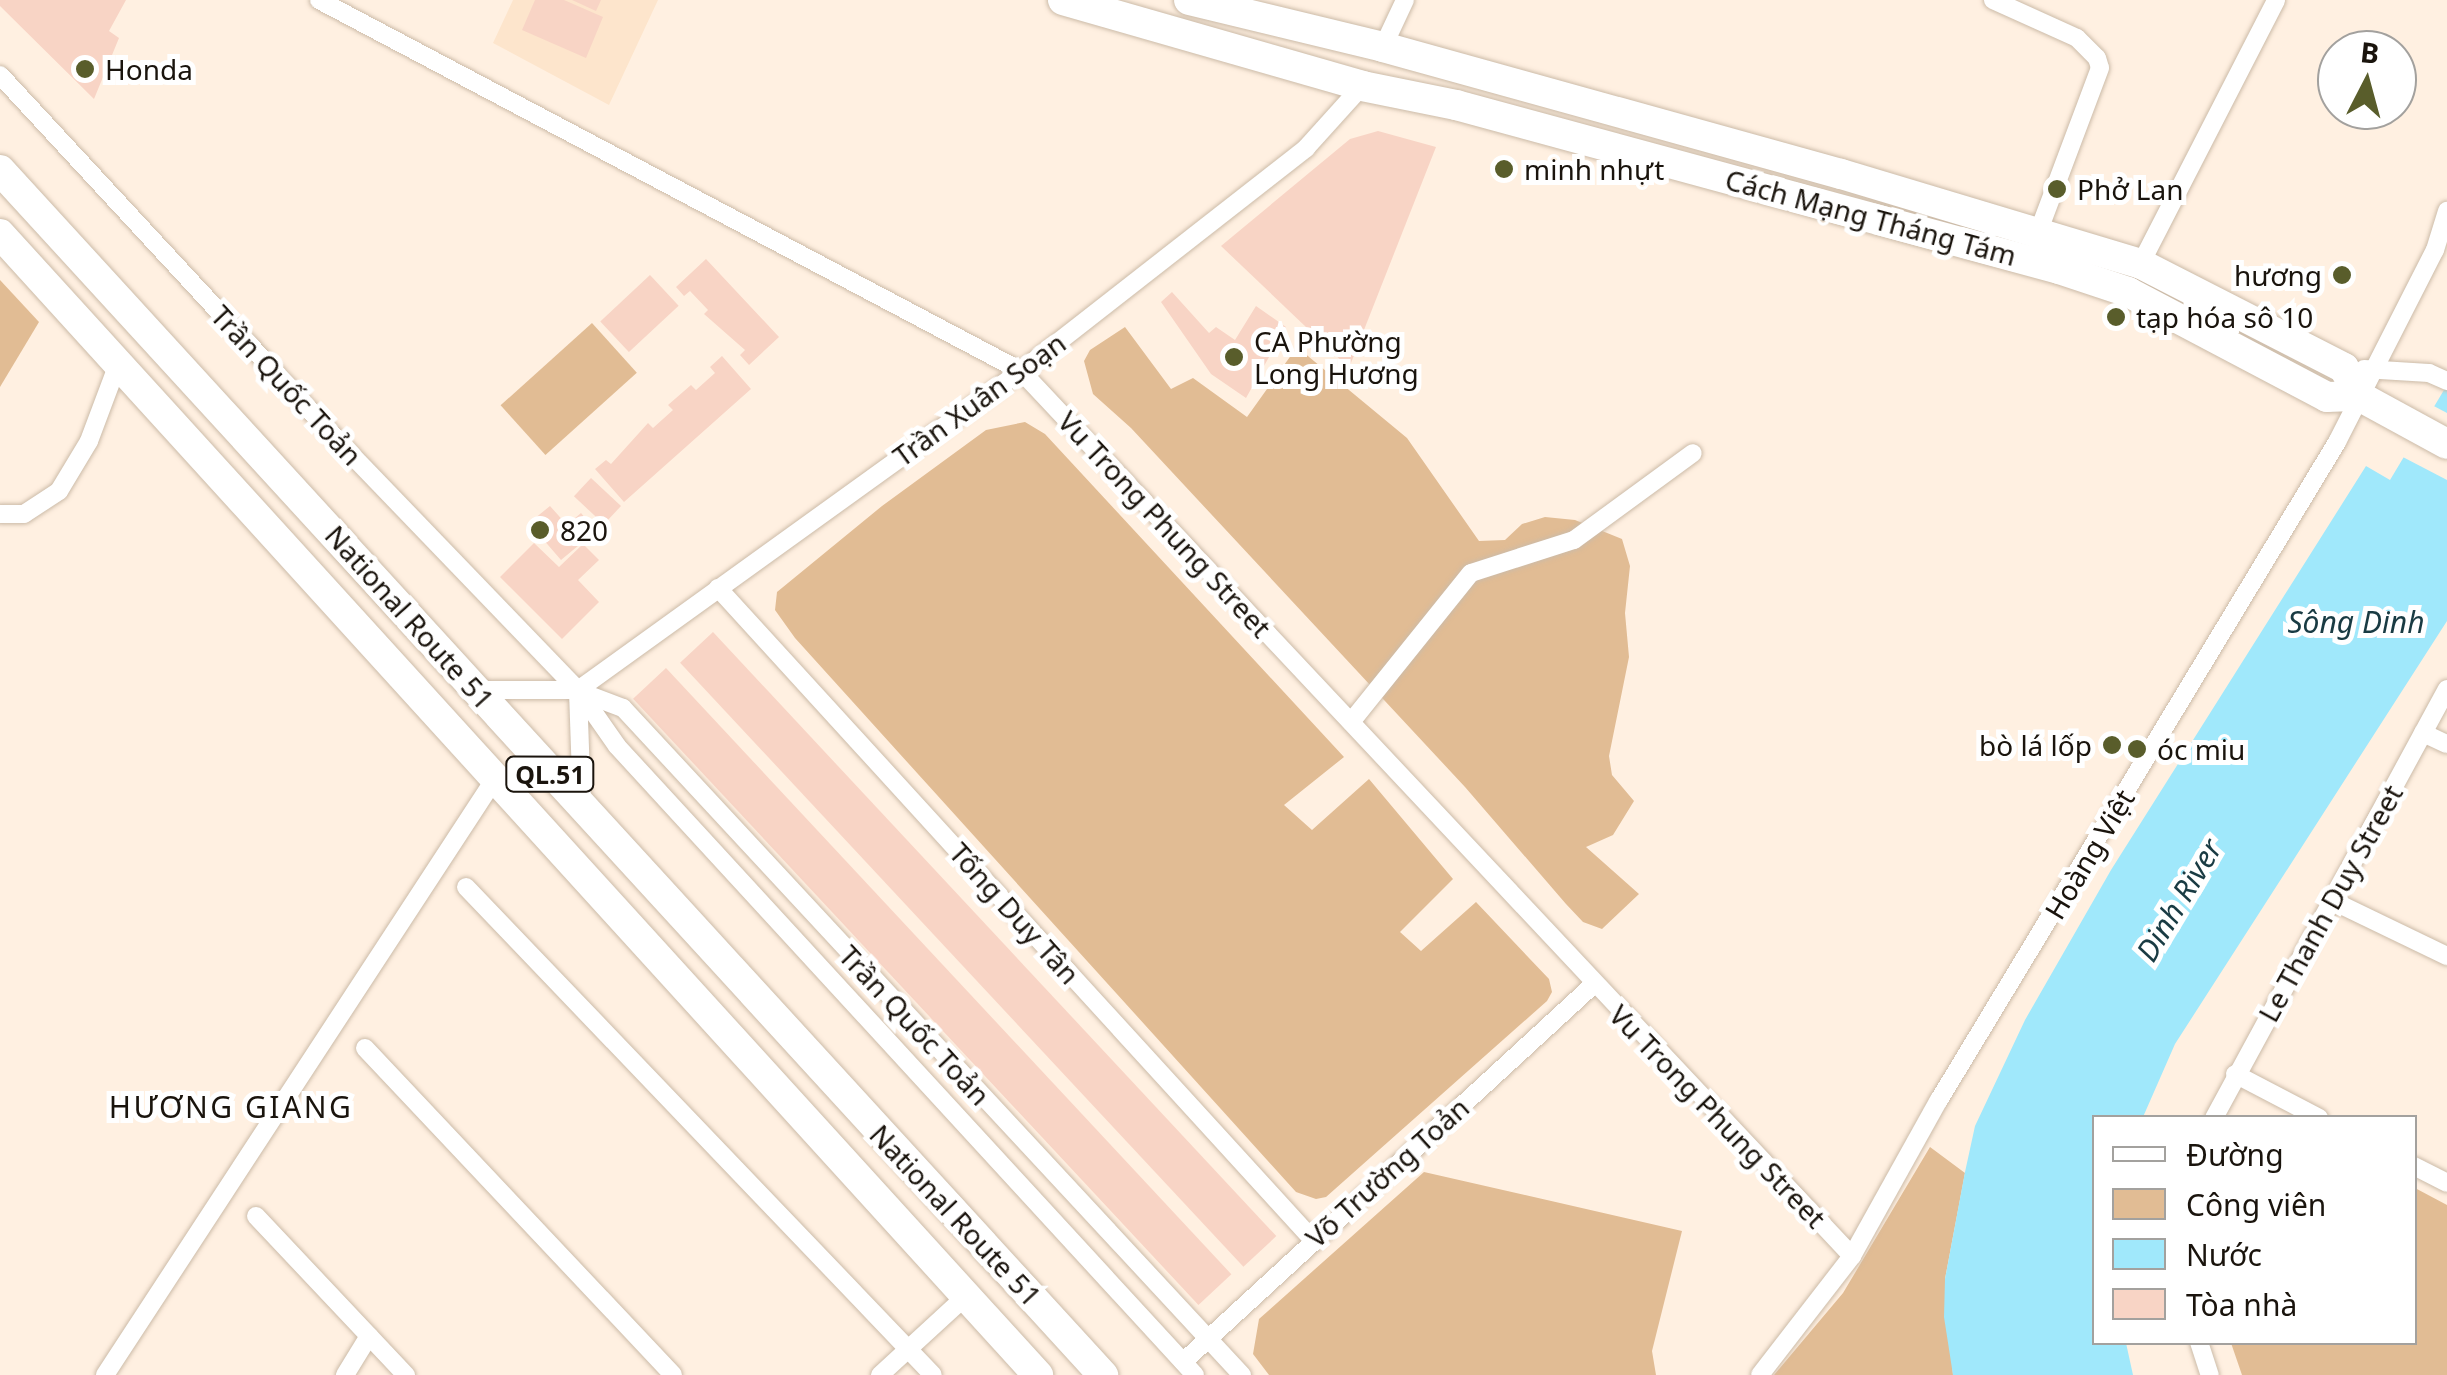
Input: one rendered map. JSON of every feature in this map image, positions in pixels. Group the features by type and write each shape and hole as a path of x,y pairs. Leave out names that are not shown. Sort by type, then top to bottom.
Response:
{"main road":[{"name":"Cách Mạng Tháng Tám","path":"1063,0 1362,86 1572,136 2059,269 2128,292 2326,397 2359,378"},
{"name":"Cách Mạng Tháng Tám","path":"1190,0 1383,47 2040,230 2141,264 2359,378 2401,418 2447,444"},
{"path":"1362,86 1383,47"},
{"name":"National Route 51","path":"0,170 1103,1375"},
{"name":"National Route 51","path":"0,234 120,360 1038,1375"}],"street":[{"name":"Vu Trong Phung Street","path":"319,0 1021,371 1593,985 1852,1256"},
{"path":"1383,47 1405,0"},
{"path":"1994,0 2077,38 2097,58 2100,68 2040,230"},
{"path":"2128,292 2276,0"},
{"name":"Trần Quốc Toản","path":"0,76 578,690 617,746 1189,1369"},
{"name":"Trần Xuân Soạn","path":"578,690 1021,371 1306,148 1362,86"},
{"name":"Hoàng Việt","path":"1760,1375 1852,1256 1939,1100 2183,702 2359,378 2435,250 2447,211"},
{"path":"0,514 24,514 59,491 89,441 120,360"},
{"name":"Cách Mạng Tháng Tám","path":"2359,378 2429,373 2447,381"},
{"path":"1351,722 1470,574 1574,540 1692,452"},
{"name":"Tống Duy Tân","path":"718,588 1312,1239"},
{"name":"Le Thanh Duy Street","path":"2215,1115 2447,688"},
{"path":"476,690 578,690 582,810"},
{"name":"Trần Quốc Toản","path":"578,690 624,708 1242,1375"},
{"path":"2424,732 2447,744"},
{"path":"105,1375 496,777"},
{"path":"466,887 933,1375"},
{"path":"774,918 796,897"},
{"path":"2332,901 2447,956"},
{"name":"Võ Trường Toản","path":"1189,1369 1208,1339 1312,1239 1593,985"},
{"path":"365,1048 673,1375"},
{"path":"2235,1074 2313,1115"},
{"path":"985,1148 1007,1124"},
{"path":"2417,1168 2447,1183"},
{"path":"256,1216 406,1375"},
{"path":"880,1375 966,1296"},
{"path":"345,1375 369,1336"},
{"path":"2200,1345 2210,1375"}],"shaded area":[{"path":"513,0 658,0 609,105 493,43"}],"green space":[{"path":"0,280 39,322 0,387"},
{"path":"592,323 637,373 545,455 501,405"},
{"path":"1125,327 1171,389 1193,378 1247,417 1297,347 1407,438 1479,541 1505,540 1522,524 1545,517 1575,520 1622,539 1630,566 1625,613 1629,657 1609,756 1612,775 1634,801 1613,835 1586,847 1639,894 1602,929 1583,922 1465,787 1131,428 1093,394 1084,361 1090,350"},
{"path":"1025,422 1045,434 1344,757 1284,805 1312,830 1369,779 1453,879 1400,932 1421,951 1476,902 1549,979 1552,992 1547,1001 1326,1197 1316,1199 1296,1192 795,638 775,610 777,592 882,506 986,430"},
{"path":"1930,1147 1965,1173 1945,1279 1953,1375 1774,1375 1843,1293"},
{"path":"1424,1172 1682,1231 1652,1351 1656,1375 1269,1375 1253,1354 1259,1319"},
{"path":"2417,1189 2447,1205 2447,1375 2242,1375 2232,1345 2417,1345"}],"water":[{"name":"Sông Dinh","path":"2447,385 2447,621 2175,1044 2144,1115 2092,1115 2092,1345 2126,1345 2133,1375 1953,1375 1944,1317 1945,1279 1965,1172 1975,1126 2025,1020 2111,870 2366,466 2390,480"}],"pier":[{"path":"2430,404 2447,413 2447,480 2399,455"}],"building":[{"name":"Honda","path":"0,0 126,0 109,31 119,38 94,99 0,6"},
{"path":"535,0 564,0 603,17 586,58 522,30"},
{"path":"572,0 601,0 596,11"},
{"path":"1378,131 1436,147 1349,368 1221,246 1350,139"},
{"path":"706,259 779,337 749,365 740,355 745,350 704,314 708,310 690,291 684,296 676,287"},
{"path":"650,275 679,306 629,352 600,321"},
{"name":"CA Phường Long Hương","path":"1172,292 1209,333 1216,327 1235,340 1256,306 1286,327 1246,398 1211,374 1161,302"},
{"path":"722,356 751,389 624,502 595,469 606,460 611,464 648,423 653,428 673,410 668,405 691,385 696,390 715,373 710,367"},
{"path":"591,478 621,506 604,524 574,496"},
{"path":"550,506 567,525 581,513 596,531 561,560 529,523"},
{"path":"534,543 559,567 583,544 599,560 578,580 599,602 562,639 500,577"},
{"path":"713,632 1276,1236 1243,1267 680,663"},
{"path":"666,668 1231,1274 1198,1305 633,699"}],"place":[{"name":"Honda","path":"85,69"},
{"name":"minh nhựt","path":"1504,169"},
{"name":"Phở Lan","path":"2057,189"},
{"name":"hương","path":"2342,275"},
{"name":"tạp hóa sô 10","path":"2116,317"},
{"name":"CA Phường Long Hương","path":"1234,357"},
{"name":"820","path":"540,530"},
{"name":"bò lá lốp","path":"2112,745"},
{"name":"óc miu","path":"2137,749"}],"district":[{"name":"HƯƠNG GIANG","path":"231,1107"}],"water label":[{"name":"Dinh River","path":"2179,900"}]}
